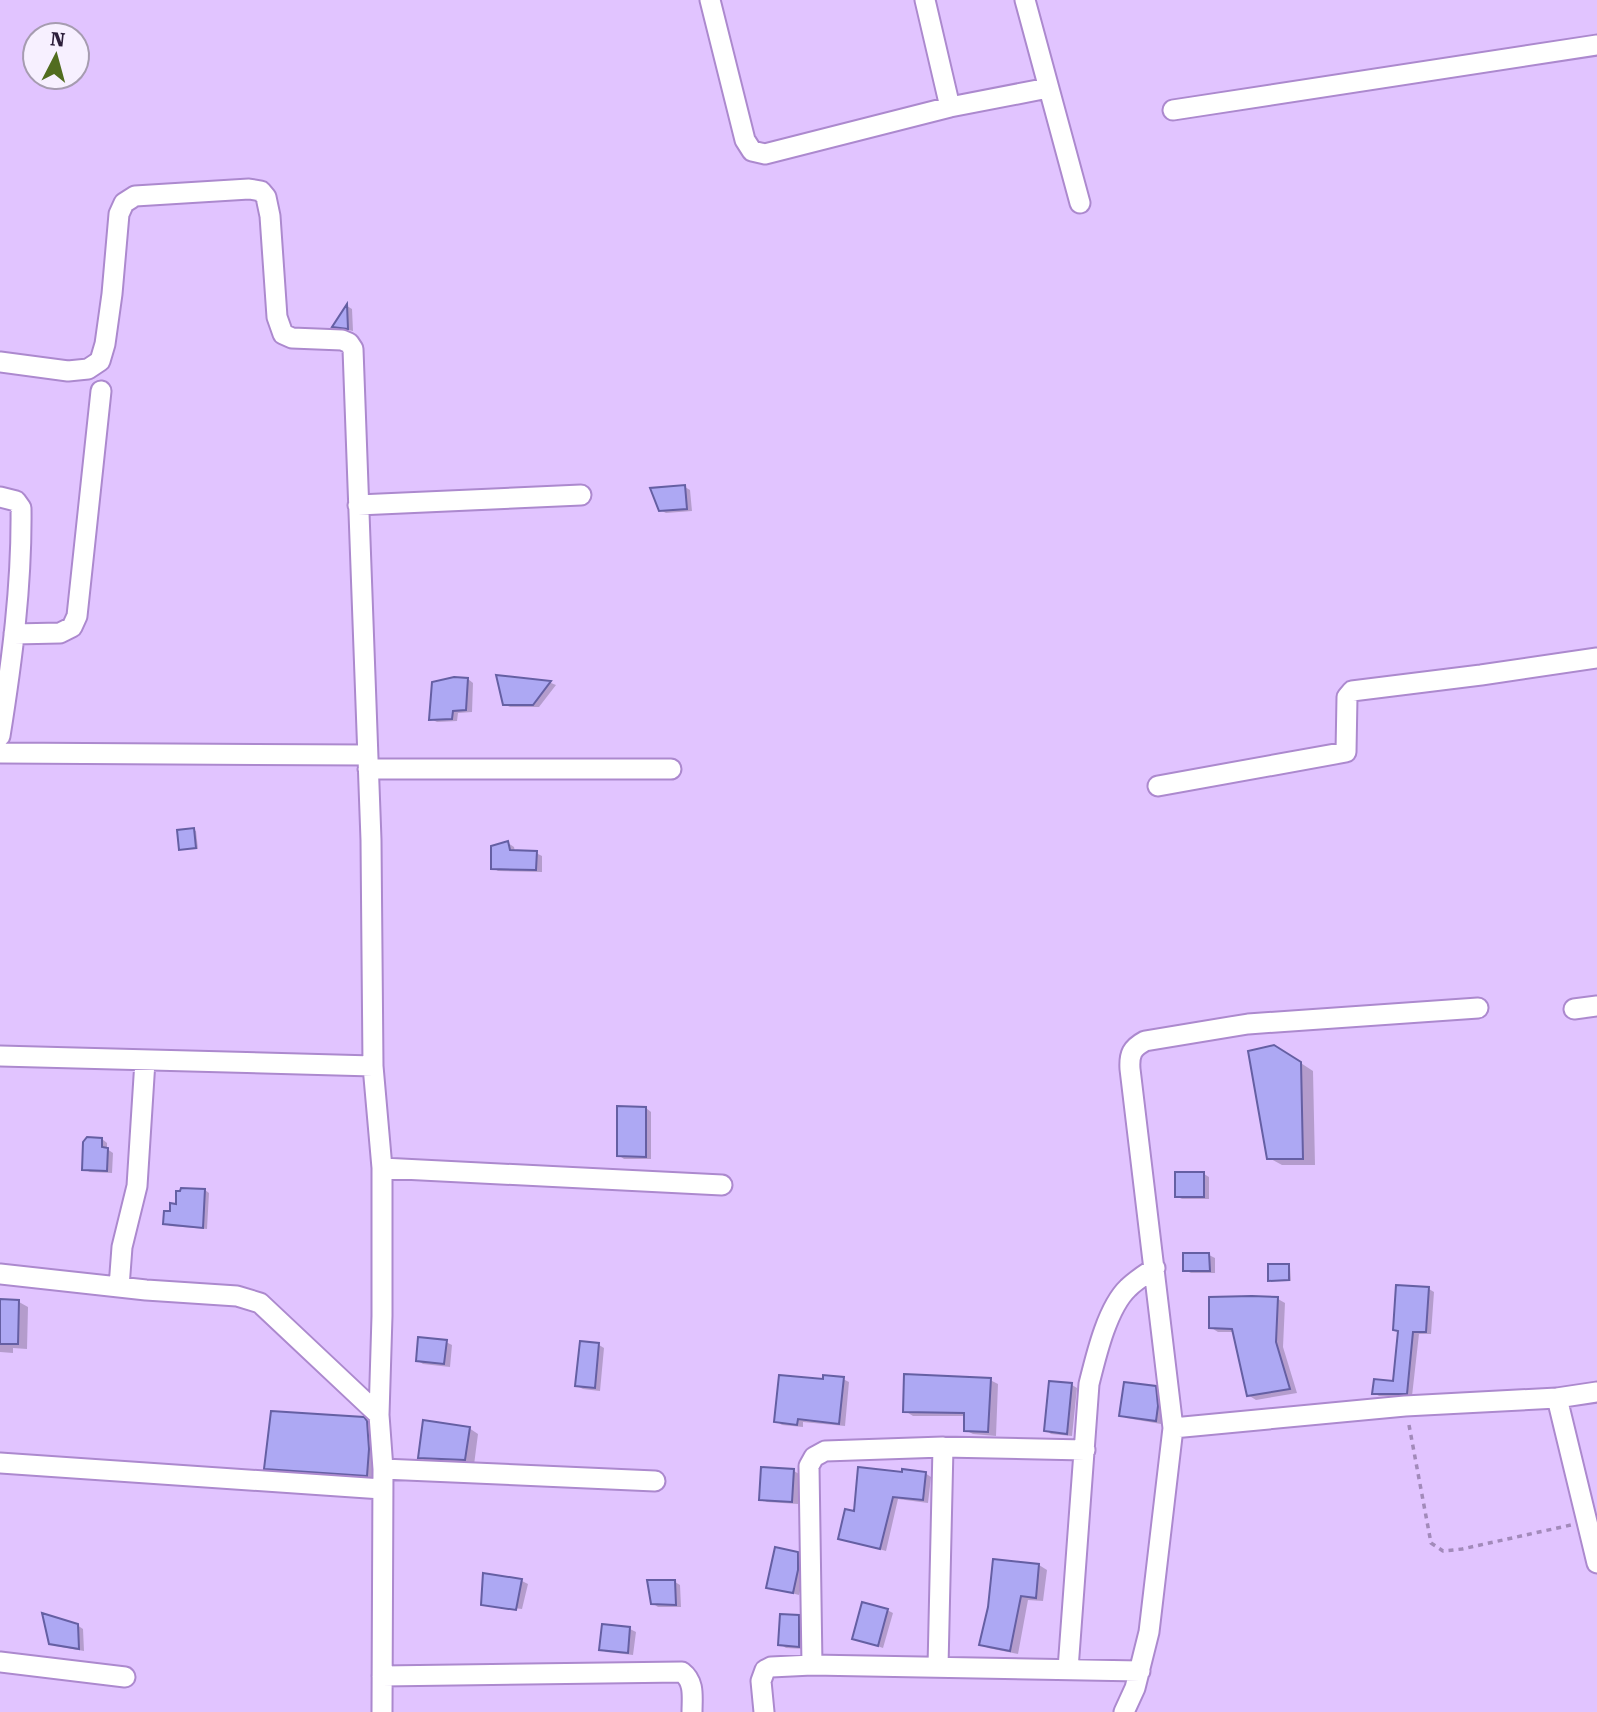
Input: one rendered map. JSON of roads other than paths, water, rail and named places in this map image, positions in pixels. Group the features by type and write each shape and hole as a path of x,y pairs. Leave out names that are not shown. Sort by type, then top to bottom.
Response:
{"street":[{"path":"710,0 745,141 752,151 765,154 950,107 1048,88"},
{"path":"925,0 950,107"},
{"path":"1025,0 1080,203"},
{"path":"1173,110 1597,45"},
{"path":"0,362 68,371 88,369 100,360 112,295 119,214 124,203 135,196 249,189 261,191 266,197 270,216 277,317 283,334 292,338 342,340 349,343 352,349 368,762 373,1066 382,1168 379,1415 383,1469 382,1712"},
{"path":"14,634 60,634 72,627 77,616 101,391"},
{"path":"358,505 581,495"},
{"path":"0,497 16,501 22,509 22,547 14,634 0,734"},
{"path":"1158,786 1346,752 1347,697 1353,691 1597,658"},
{"path":"0,753 671,769"},
{"path":"1574,1009 1597,1006"},
{"path":"1124,1712 1140,1671 1149,1632 1173,1428 1130,1069 1129,1057 1133,1047 1145,1041 1248,1024 1478,1008"},
{"path":"0,1056 373,1066"},
{"path":"119,1287 122,1247 137,1186 145,1061"},
{"path":"382,1168 722,1185"},
{"path":"1068,1668 1089,1384 1098,1345 1127,1288 1155,1268"},
{"path":"0,1274 237,1296 260,1303 379,1415"},
{"path":"1173,1428 1405,1406 1557,1398 1597,1392"},
{"path":"1557,1398 1597,1563"},
{"path":"812,1665 808,1466 814,1457 825,1451 943,1447 1085,1450"},
{"path":"938,1667 943,1447"},
{"path":"0,1463 382,1489"},
{"path":"383,1469 655,1481"},
{"path":"0,1662 125,1677"},
{"path":"764,1712 761,1681 765,1670 771,1667 812,1665 1140,1671"},
{"path":"382,1676 682,1672 689,1677 692,1688 692,1712"}]}
